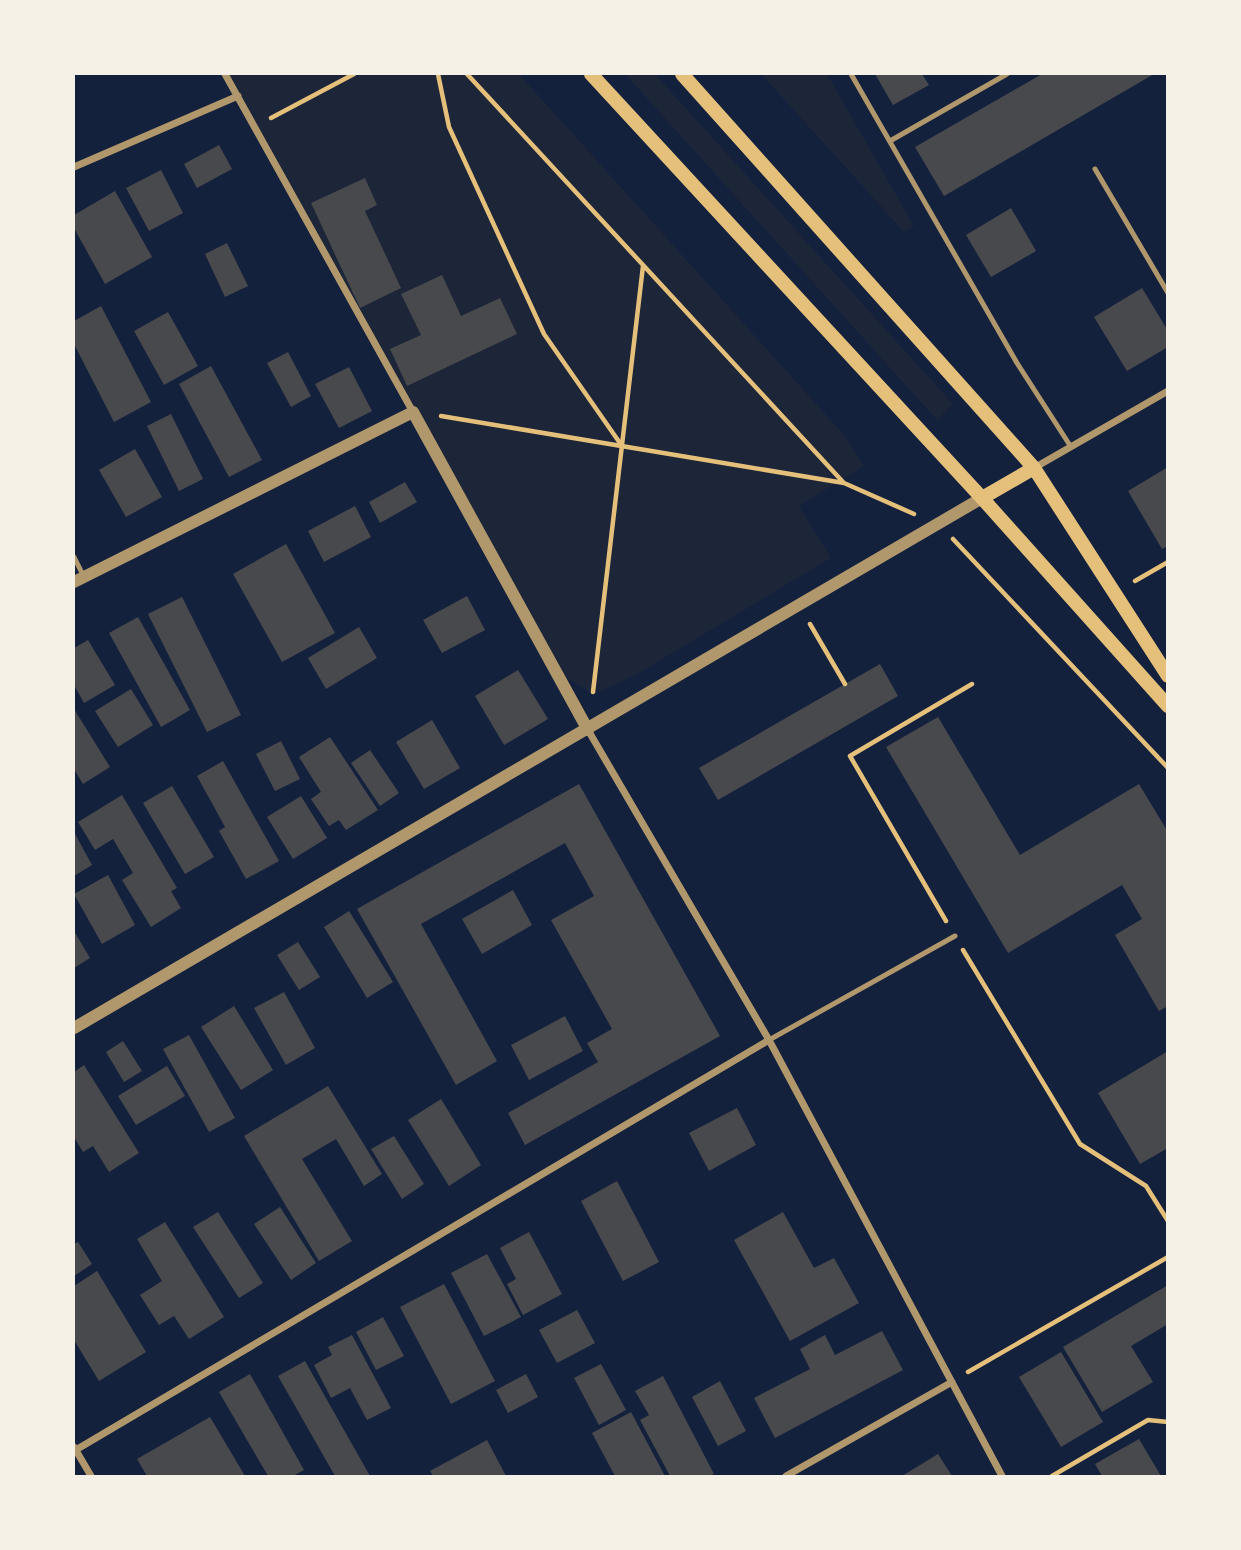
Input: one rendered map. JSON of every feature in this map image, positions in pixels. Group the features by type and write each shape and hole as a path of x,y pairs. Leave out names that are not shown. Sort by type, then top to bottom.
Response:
{"main road":[{"path":"591,74 982,498 1167,706"},
{"path":"682,74 1034,468 1167,676"},
{"path":"982,498 1034,468"}],"street":[{"path":"225,74 588,730 769,1040 1002,1476"},
{"path":"74,167 238,96"},
{"path":"1034,468 1167,391"},
{"path":"79,580 413,412"},
{"path":"74,1028 982,498"},
{"path":"91,1476 74,1449 769,1040"},
{"path":"786,1476 952,1382"}],"lane":[{"path":"851,74 1017,363 1071,447"},
{"path":"890,141 1007,74"},
{"path":"1096,169 1167,292"},
{"path":"74,557 79,580"},
{"path":"769,1040 955,936"}],"path":[{"path":"255,126 354,74"},
{"path":"438,74 449,127 544,334 622,446"},
{"path":"467,74 844,483"},
{"path":"588,730 643,265"},
{"path":"413,412 844,483 939,524 1167,768"},
{"path":"1115,593 1167,562"},
{"path":"799,606 845,684"},
{"path":"972,684 850,756 1080,1144 1146,1186 1167,1221"},
{"path":"952,1382 1167,1257"},
{"path":"1052,1476 1148,1420 1167,1422"}],"shaded area":[{"path":"225,74 519,74 845,436 864,466 799,506 831,558 634,676 594,694 563,676"},
{"path":"625,74 655,74 953,404 937,420"},
{"path":"761,74 827,74 914,226 904,232"}],"building":[{"path":"875,74 922,74 929,85 893,105"},
{"path":"1042,74 1154,74 944,196 915,147"},
{"path":"219,145 232,169 197,188 184,164"},
{"path":"161,170 183,213 149,231 126,188"},
{"path":"365,178 377,205 365,211 401,288 360,308 311,203"},
{"path":"115,191 152,257 105,284 74,228 74,215"},
{"path":"1011,208 1036,251 991,277 966,235"},
{"path":"227,243 248,286 225,297 205,254"},
{"path":"442,275 461,316 500,298 517,334 407,386 390,349 421,335 401,294"},
{"path":"1142,288 1168,331 1168,347 1127,371 1094,317"},
{"path":"101,306 151,402 114,422 74,344 74,321"},
{"path":"168,312 198,366 164,385 134,331"},
{"path":"288,352 311,396 291,407 267,363"},
{"path":"211,366 262,460 229,477 179,384"},
{"path":"349,367 372,411 339,428 315,384"},
{"path":"171,414 203,479 179,491 147,426"},
{"path":"135,449 162,497 126,517 99,470"},
{"path":"1168,467 1168,546 1162,549 1128,491"},
{"path":"405,482 417,502 380,523 369,502"},
{"path":"355,506 371,537 324,562 308,531"},
{"path":"286,544 335,633 282,662 233,574"},
{"path":"467,596 485,630 442,653 423,620"},
{"path":"182,597 241,715 207,732 148,614"},
{"path":"138,617 190,710 161,727 109,633"},
{"path":"359,627 377,658 326,689 308,658"},
{"path":"88,640 115,685 84,703 74,685 74,648"},
{"path":"880,664 898,696 718,800 699,768"},
{"path":"518,670 548,719 504,745 475,696"},
{"path":"131,689 153,725 118,747 95,711"},
{"path":"74,709 110,767 83,784 74,769"},
{"path":"938,717 1020,855 1139,784 1168,832 1168,1006 1159,1011 1115,935 1142,919 1122,885 1008,953 886,747"},
{"path":"432,720 460,768 424,789 396,742"},
{"path":"330,737 378,810 346,830 339,820 329,826 311,799 321,792 299,757"},
{"path":"281,741 300,779 275,791 256,754"},
{"path":"370,750 399,793 380,806 351,763"},
{"path":"223,761 279,861 246,879 219,831 225,827 197,776"},
{"path":"579,784 720,1036 525,1145 508,1113 598,1062 587,1043 612,1029 551,920 594,896 565,843 421,924 497,1061 456,1085 357,909"},
{"path":"172,786 214,857 185,874 143,803"},
{"path":"122,795 177,888 171,891 181,908 151,927 122,880 133,873 113,839 95,850 78,822"},
{"path":"301,796 327,838 293,859 267,817"},
{"path":"74,832 92,865 74,876"},
{"path":"108,875 135,925 102,944 74,894"},
{"path":"513,890 532,925 482,954 462,919"},
{"path":"349,911 393,982 367,998 324,927"},
{"path":"74,931 90,958 74,968"},
{"path":"298,942 320,977 299,990 277,955"},
{"path":"284,992 315,1048 286,1065 254,1008"},
{"path":"234,1006 273,1070 241,1090 201,1027"},
{"path":"565,1016 583,1051 529,1080 511,1045"},
{"path":"189,1035 235,1118 209,1132 163,1049"},
{"path":"123,1041 142,1071 124,1082 106,1052"},
{"path":"1168,1051 1168,1148 1140,1164 1098,1093"},
{"path":"84,1065 139,1153 109,1172 93,1146 83,1152 74,1137 74,1072"},
{"path":"167,1066 185,1096 136,1125 118,1096"},
{"path":"328,1086 382,1174 364,1186 336,1139 302,1159 352,1241 319,1261 244,1136"},
{"path":"441,1099 481,1165 449,1186 408,1120"},
{"path":"737,1108 756,1145 709,1171 689,1133"},
{"path":"394,1136 424,1184 402,1199 371,1149"},
{"path":"617,1181 659,1262 623,1281 581,1201"},
{"path":"280,1207 316,1263 291,1280 254,1224"},
{"path":"218,1212 263,1283 239,1298 193,1227"},
{"path":"783,1212 814,1268 834,1258 859,1303 790,1341 734,1240"},
{"path":"165,1222 224,1317 189,1339 174,1316 159,1325 140,1295 162,1281 137,1239"},
{"path":"529,1232 562,1294 523,1315 507,1284 516,1279 500,1248"},
{"path":"78,1242 92,1264 74,1276 74,1244"},
{"path":"487,1254 521,1317 484,1336 451,1273"},
{"path":"97,1271 146,1352 99,1381 74,1340 74,1286"},
{"path":"444,1284 495,1381 451,1404 400,1307"},
{"path":"1168,1285 1168,1324 1131,1346 1153,1382 1102,1412 1063,1347"},
{"path":"577,1310 595,1343 557,1363 539,1330"},
{"path":"383,1317 404,1356 376,1370 356,1332"},
{"path":"882,1331 903,1370 775,1438 754,1398 810,1369 800,1349 825,1335 835,1355"},
{"path":"352,1335 391,1408 367,1420 350,1388 331,1398 314,1365 332,1355 328,1347"},
{"path":"1061,1352 1103,1422 1061,1447 1019,1377"},
{"path":"305,1361 370,1476 335,1476 278,1376"},
{"path":"601,1364 626,1410 599,1425 574,1378"},
{"path":"250,1374 304,1470 293,1476 268,1476 219,1392"},
{"path":"526,1374 538,1397 508,1413 496,1390"},
{"path":"663,1376 714,1474 670,1476 640,1420 649,1415 635,1391"},
{"path":"720,1381 746,1431 718,1446 692,1397"},
{"path":"631,1412 665,1476 615,1476 592,1433"},
{"path":"210,1417 245,1476 147,1476 137,1459"},
{"path":"1139,1439 1161,1476 1102,1476 1095,1464"},
{"path":"487,1440 506,1476 433,1476 430,1471"},
{"path":"938,1454 952,1476 902,1476"}]}
